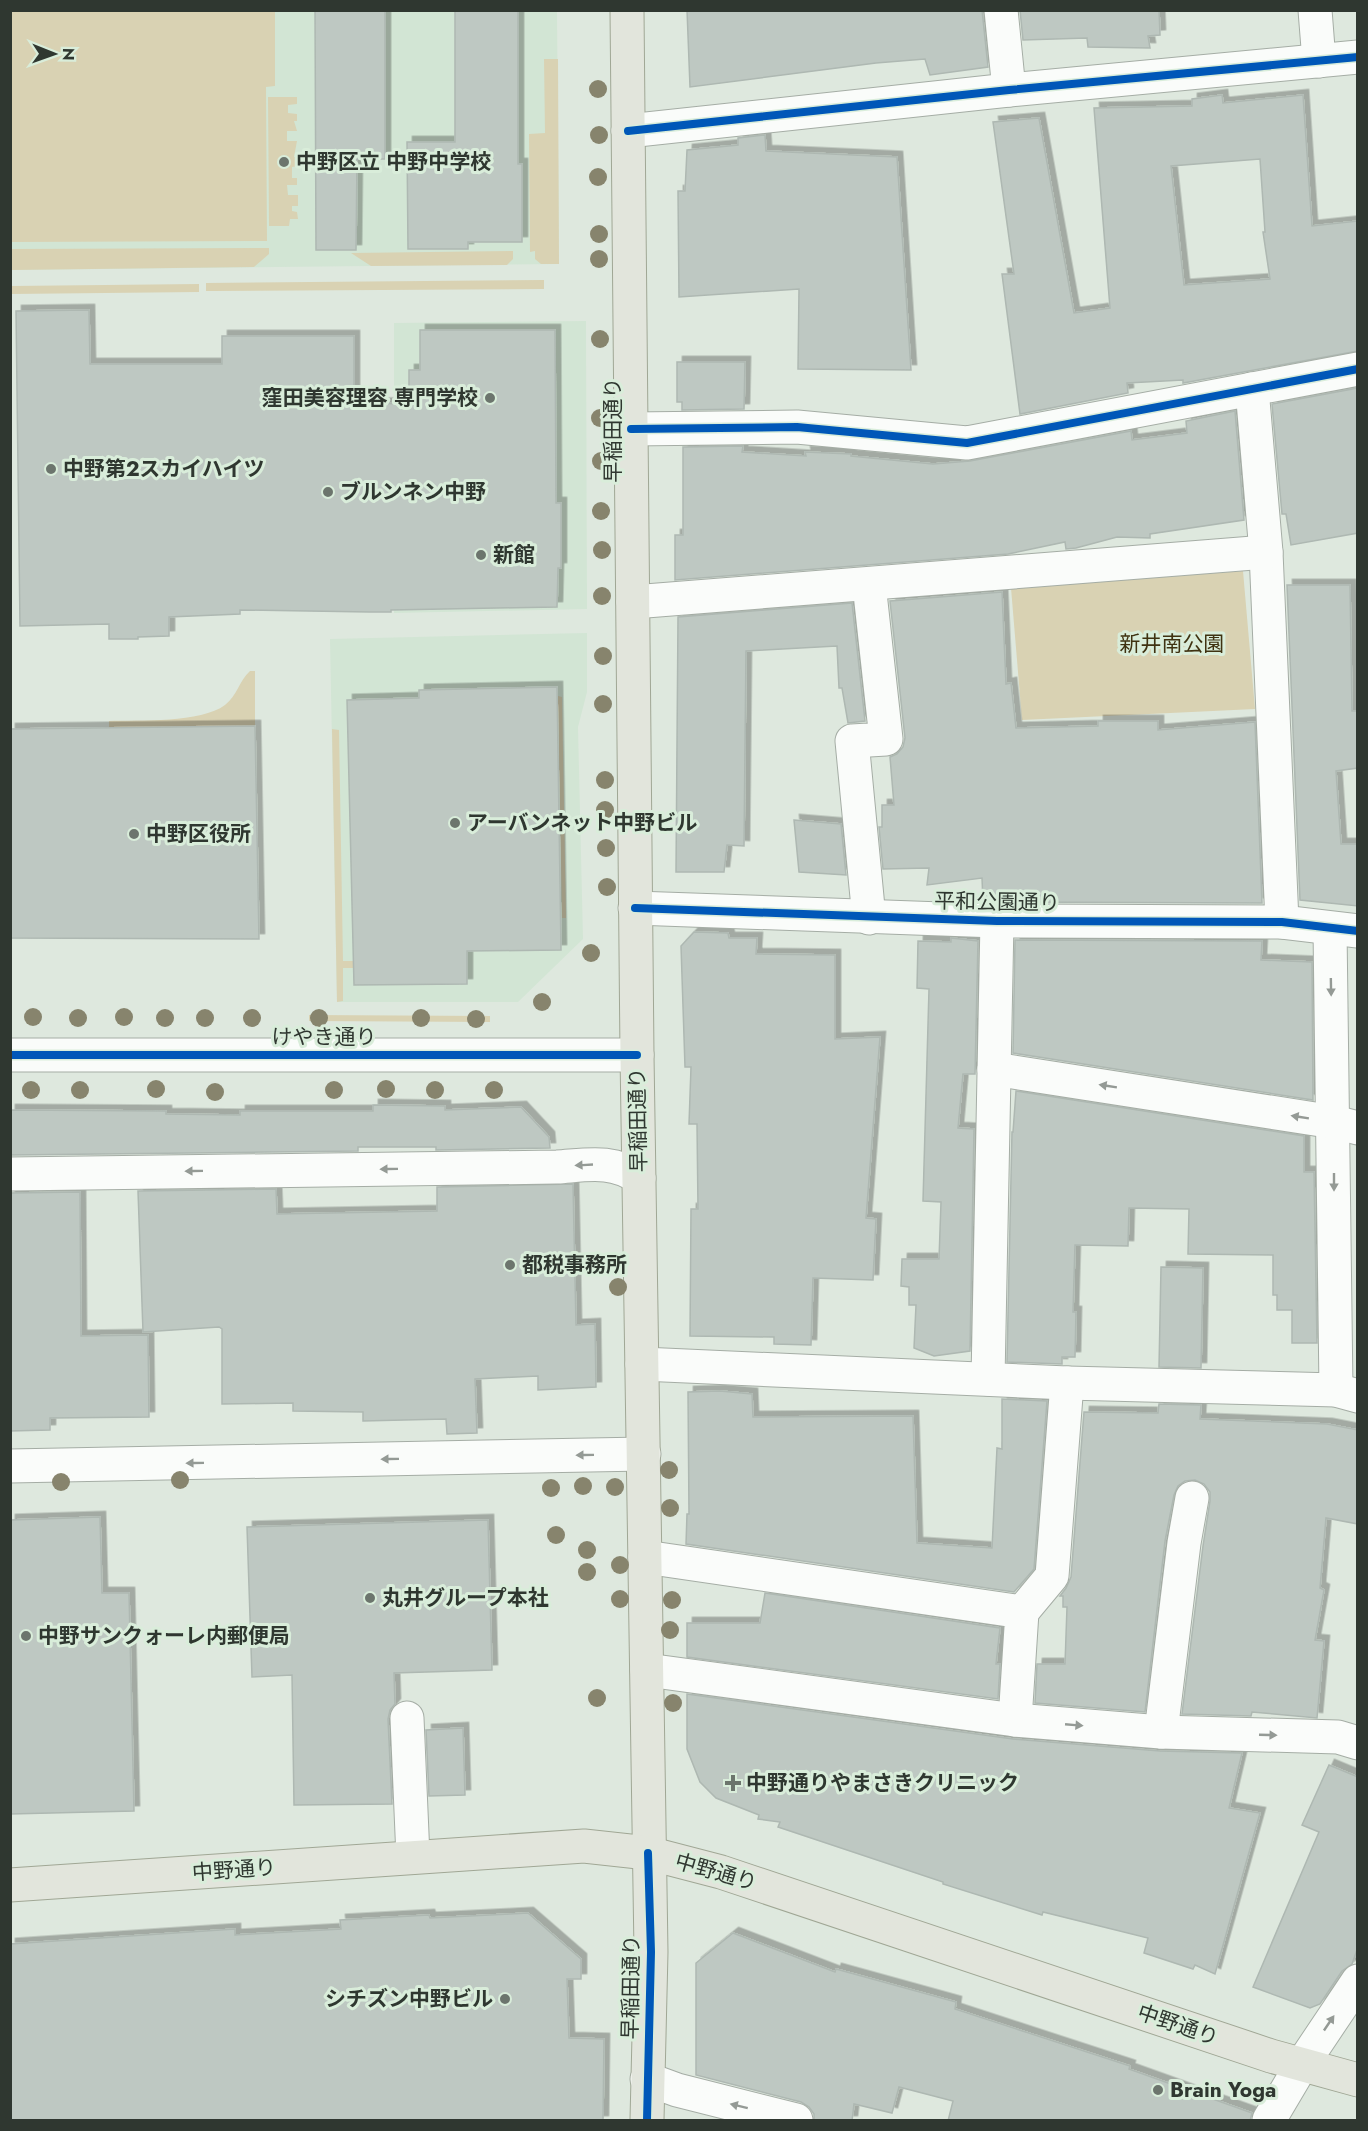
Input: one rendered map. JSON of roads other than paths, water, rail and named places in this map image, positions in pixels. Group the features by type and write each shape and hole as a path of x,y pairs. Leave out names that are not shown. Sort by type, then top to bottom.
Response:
{"main road":[{"name":"早稲田通り","path":"627,10 635,908 651,1952 647,2121"},
{"name":"中野通り","path":"10,1885 584,1846 648,1853 722,1872 1301,2066 1358,2080"}],"street":[{"path":"1001,10 1009,90"},
{"path":"1315,10 1319,61"},
{"path":"628,131 1009,90 1358,57"},
{"path":"631,429 797,427 967,443 1358,369"},
{"path":"1252,389 1266,552 1282,922"},
{"path":"633,602 1266,552"},
{"path":"869,584 886,739 852,741 869,918"},
{"name":"平和公園通り","path":"635,908 998,921 1282,922 1344,930"},
{"path":"988,1379 998,921"},
{"path":"642,1364 1346,1393 1344,930"},
{"name":"けやき通り","path":"10,1055 637,1055"},
{"path":"994,1069 1346,1125"},
{"path":"10,1174 557,1167 605,1164 628,1169 639,1178"},
{"path":"1016,1720 1022,1612 1052,1576 1067,1383"},
{"path":"10,1466 644,1454"},
{"path":"1161,1732 1184,1543 1192,1498"},
{"path":"645,1557 1022,1612"},
{"path":"646,1670 1016,1720 1161,1732 1338,1737 1358,1743"},
{"path":"407,1718 414,1857"},
{"path":"1269,2121 1301,2066 1358,1981"},
{"path":"647,2079 677,2090 796,2121"}],"place":[{"name":"中野区立 中野中学校","path":"284,162"},
{"name":"窪田美容理容 専門学校","path":"490,398"},
{"name":"中野第２スカイハイツ","path":"51,469"},
{"name":"ブルンネン中野","path":"328,492"},
{"name":"新館","path":"481,555"},
{"name":"アーバンネット中野ビル","path":"455,823"},
{"name":"中野区役所","path":"134,834"},
{"name":"都税事務所","path":"510,1265"},
{"name":"丸井グループ本社","path":"370,1598"},
{"name":"中野サンクォーレ内郵便局","path":"26,1636"},
{"name":"中野通りやまさきクリニック","path":"733,1783"},
{"name":"シチズン中野ビル","path":"505,1999"},
{"name":"Brain Yoga","path":"1158,2090"}],"park label":[{"name":"新井南公園","path":"1172,644"}]}
